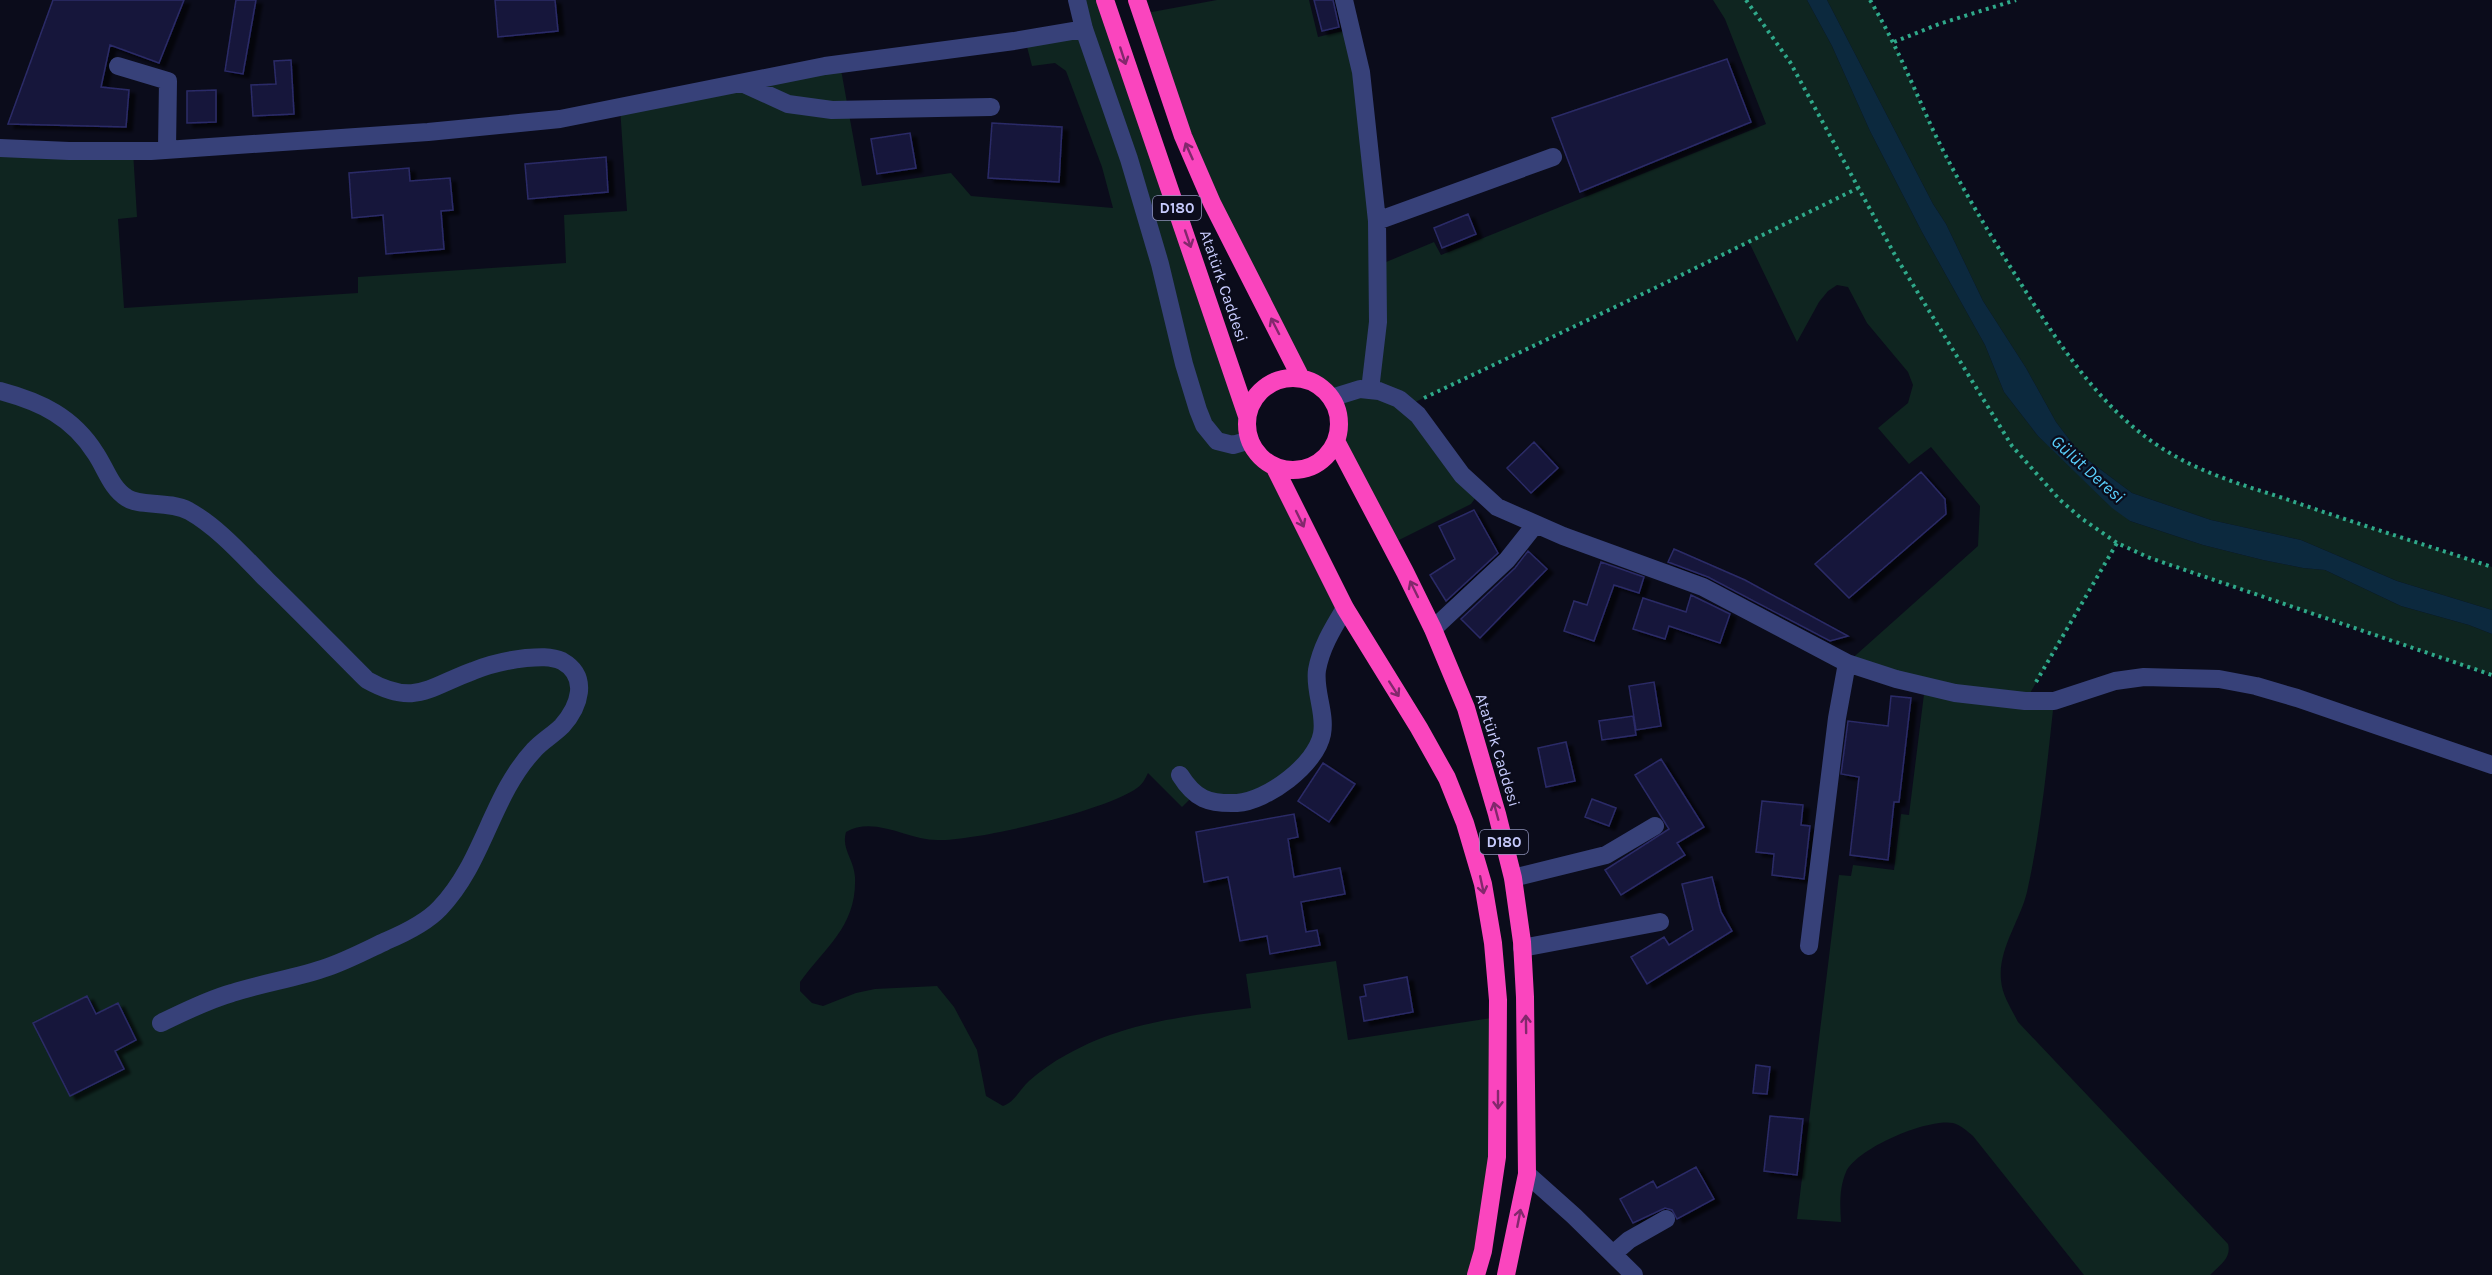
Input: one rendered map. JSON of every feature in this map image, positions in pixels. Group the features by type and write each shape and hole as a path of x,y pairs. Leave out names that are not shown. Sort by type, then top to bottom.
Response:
{"highway":[{"name":"Atatürk Caddesi","path":"1105,0 1247,416 1246,426 1250,440"},
{"name":"Atatürk Caddesi","path":"1137,0 1183,136 1212,203 1301,378"},
{"path":"1247,416 1257,394 1266,386 1283,379 1301,378 1318,385 1331,398"},
{"name":"Atatürk Caddesi","path":"1331,398 1338,414 1336,441 1433,629 1466,708 1513,878 1522,948 1525,998 1527,1174 1506,1275"},
{"path":"1250,440 1258,454 1274,466 1293,470 1311,466 1326,456 1336,441"},
{"name":"D180","path":"1274,466 1345,608 1419,728 1446,778 1466,823 1483,884 1493,943 1498,1000 1497,1157 1483,1251 1476,1275"}],"street":[{"path":"1077,0 1084,29 1132,169 1160,264 1184,364 1204,426 1216,441 1233,445 1250,440"},
{"path":"1344,0 1361,72 1377,221 1378,321 1370,390"},
{"path":"0,148 69,151 167,149 428,132 560,118 825,66 1014,41 1084,29"},
{"path":"118,66 168,81 167,149"},
{"path":"742,83 788,104 832,110 991,107"},
{"path":"1377,221 1553,157"},
{"path":"1331,398 1360,389 1389,394 1409,406 1462,475 1479,493 1497,507 1535,525 1703,587 1847,663 1896,679 1955,693 2025,701 2054,701 2115,681 2144,677 2219,679 2256,686 2297,698 2492,765"},
{"path":"0,391 28,398 67,419 84,436 117,490 129,500 172,504 207,523 368,680 383,688 405,693 429,691 473,670 542,657 561,660 578,679 580,692 574,711 560,728 537,746 519,766 504,790 470,868 438,910 421,924 329,967 231,993 200,1004 161,1023"},
{"path":"1433,629 1507,560 1535,525"},
{"path":"1180,775 1188,788 1201,798 1220,803 1243,802 1269,793 1293,776 1313,754 1322,735 1317,673 1326,642 1345,608"},
{"path":"1809,946 1837,718 1847,663"},
{"path":"1513,878 1606,855 1654,826"},
{"path":"1522,948 1660,922"},
{"path":"1527,1174 1634,1275"},
{"path":"1612,1254 1629,1240 1666,1219"}],"path":[{"path":"1746,0 1790,62 1896,257 2012,446 2060,500 2117,543 2150,558 2492,675"},
{"path":"1870,0 1894,42 1959,182 2027,293 2077,366 2108,403 2137,431 2169,453 2220,477 2492,567"},
{"path":"1894,42 1940,24 2016,0"},
{"path":"1409,406 1479,370 1655,288 1858,188"},
{"path":"2025,701 2117,543"}],"green space":[{"path":"1077,0 1105,0 1247,416 1249,439 1261,457 1274,466 1345,608 1331,631 1313,754 1243,802 1195,794 1182,807 1148,773 1139,786 1121,797 1071,815 1011,830 939,840 869,826 846,832 846,849 855,877 851,909 838,934 800,982 800,991 812,1003 823,1006 856,993 875,989 937,986 954,1007 977,1050 986,1096 1003,1106 1011,1102 1029,1081 1051,1064 1110,1035 1156,1022 1251,1008 1246,974 1336,961 1348,1040 1498,1017 1497,1157 1476,1275 0,1275 0,148 133,151 137,217 118,219 124,308 358,293 358,277 566,263 564,215 627,211 620,107 840,64 862,186 951,173 971,196 1113,208 1102,167 1066,71 1055,63 1032,66 1025,39 1084,29"},
{"path":"1217,0 1309,0 1318,37 1351,29 1379,265 1434,242 1441,255 1766,124 1725,19 1713,0 1807,0 1832,46 1870,131 1922,232 1985,345 2004,392 2038,436 2130,521 2203,545 2263,560 2325,570 2401,606 2469,625 2492,634 2492,675 2150,558 2117,543 2026,700 2054,701 2036,845 2024,903 2003,957 2001,980 2003,991 2018,1022 2228,1244 2226,1258 2210,1275 2084,1275 1973,1136 1953,1123 1927,1125 1911,1130 1878,1145 1853,1163 1846,1172 1842,1184 1841,1222 1797,1219 1839,875 1851,876 1853,865 1894,870 1901,814 1909,815 1925,686 1847,663 1978,546 1980,506 1931,447 1909,464 1878,428 1908,403 1913,385 1908,372 1867,323 1848,287 1837,285 1828,291 1819,302 1797,342 1749,242 1409,405 1479,493 1471,504 1391,544 1336,441 1338,420 1333,402 1320,388 1301,378 1212,203 1141,14"},
{"path":"1827,0 1870,0 1896,48 1942,148 1990,234 2061,345 2079,370 2120,415 2168,452 2211,473 2492,567 2492,610 2397,581 2301,540 2211,520 2132,493 2081,455 2056,422 2026,368 1983,301 1946,224 1933,204"}],"water":[{"name":"Gülüt Deresi","path":"1807,0 1827,0 1933,204 1946,224 1983,301 2026,368 2056,422 2081,455 2132,493 2211,520 2301,540 2397,581 2492,610 2492,634 2469,625 2401,606 2325,570 2263,560 2203,545 2130,521 2112,508 2038,436 2004,392 1985,345 1922,232 1870,131 1832,46"}],"building":[{"path":"53,0 184,0 159,63 110,45 101,87 129,90 126,127 8,124"},
{"path":"236,0 256,0 243,74 225,71"},
{"path":"495,0 555,0 558,31 498,37"},
{"path":"1314,0 1333,0 1339,27 1322,31"},
{"path":"1727,59 1751,122 1580,192 1552,118"},
{"path":"291,60 294,114 253,116 251,85 276,84 274,61"},
{"path":"216,90 216,122 187,123 187,91"},
{"path":"992,123 1062,127 1059,182 988,178"},
{"path":"910,133 916,168 877,174 871,139"},
{"path":"606,157 608,192 528,199 525,164"},
{"path":"409,168 410,181 450,178 453,210 441,211 444,249 386,254 383,215 352,218 349,173"},
{"path":"1468,214 1476,234 1442,248 1434,228"},
{"path":"1534,442 1558,468 1531,493 1507,468"},
{"path":"1921,472 1945,499 1946,514 1849,598 1815,564"},
{"path":"1474,510 1498,553 1446,601 1430,575 1455,559 1439,526"},
{"path":"1674,549 1745,580 1848,636 1830,641 1708,577 1668,562"},
{"path":"1528,551 1547,569 1480,638 1461,619 1515,568"},
{"path":"1601,562 1644,577 1639,593 1614,585 1594,641 1564,631 1574,601 1587,605"},
{"path":"1691,595 1730,614 1720,643 1669,626 1665,639 1633,629 1643,598 1686,612"},
{"path":"1654,682 1661,726 1636,730 1629,686"},
{"path":"1891,696 1911,698 1899,802 1894,802 1888,860 1850,855 1859,777 1841,774 1848,721 1888,726"},
{"path":"1633,716 1636,735 1602,740 1599,721"},
{"path":"1566,742 1575,781 1546,787 1538,748"},
{"path":"1661,759 1704,827 1677,843 1685,855 1621,895 1605,870 1669,829 1635,775"},
{"path":"1323,763 1355,784 1329,822 1298,801"},
{"path":"1592,799 1616,808 1609,826 1585,817"},
{"path":"1762,801 1803,805 1801,825 1810,826 1804,879 1772,875 1774,854 1756,852"},
{"path":"1294,814 1298,837 1288,839 1294,877 1340,868 1345,894 1301,902 1306,932 1317,930 1320,945 1270,954 1267,936 1240,941 1228,877 1204,882 1196,832"},
{"path":"1712,877 1721,912 1732,931 1647,984 1631,957 1664,937 1669,945 1693,930 1682,884"},
{"path":"1407,977 1413,1012 1364,1021 1360,997 1366,996 1364,985"},
{"path":"87,996 96,1014 118,1003 136,1040 115,1051 124,1069 70,1096 33,1023"},
{"path":"1756,1065 1770,1067 1767,1094 1753,1093"},
{"path":"1770,1116 1803,1119 1797,1175 1764,1171"},
{"path":"1696,1167 1714,1199 1677,1219 1672,1210 1665,1208 1633,1223 1620,1199 1653,1181 1657,1188"}]}
